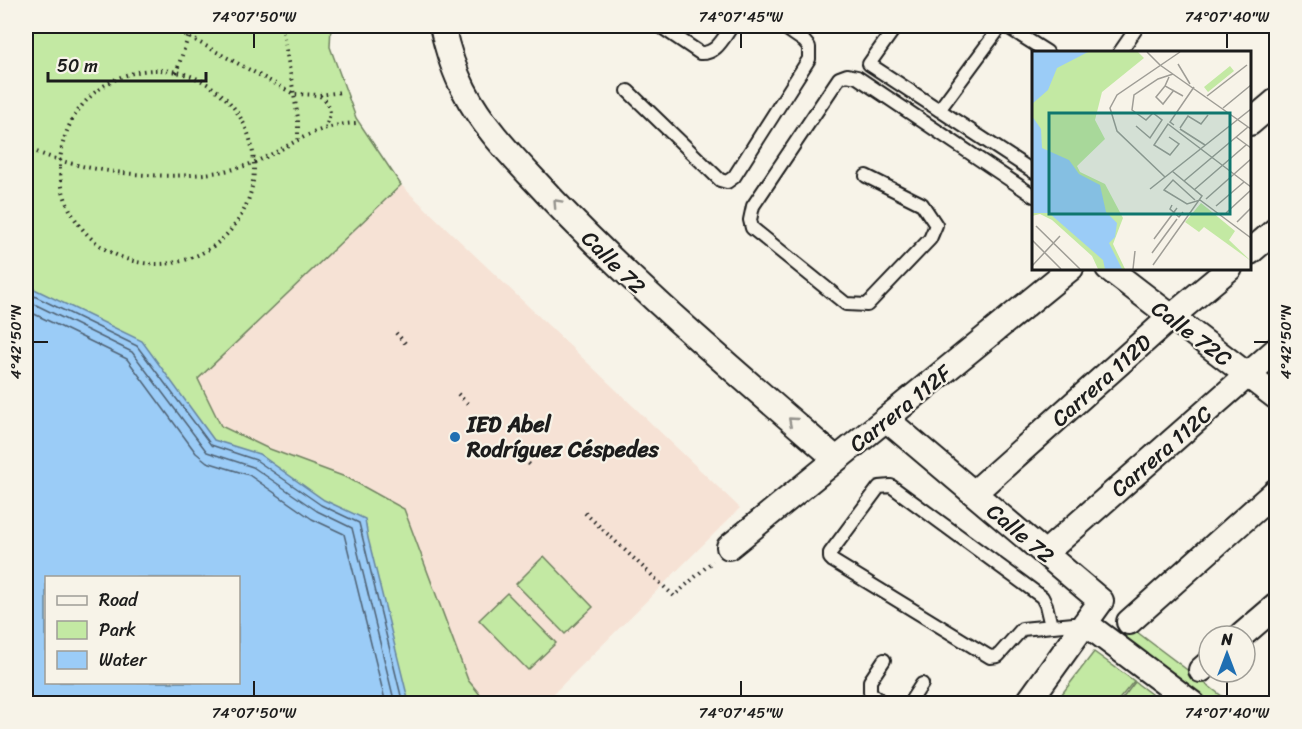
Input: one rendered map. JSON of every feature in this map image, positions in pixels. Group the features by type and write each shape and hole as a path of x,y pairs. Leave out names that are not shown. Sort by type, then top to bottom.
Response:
{"street":[{"name":"Calle 72","path":"442,26 447,51 464,91 488,126 517,161 582,230 651,297 836,459"},
{"path":"1251,122 1276,101"},
{"path":"1251,251 1276,230"},
{"name":"Carrera 112F","path":"729,547 1069,270"},
{"name":"Calle 72C","path":"1111,270 1276,397"},
{"name":"Carrera 112D","path":"974,493 1171,317 1228,270"},
{"name":"Carrera 112C","path":"1045,553 1276,350"},
{"name":"Calle 72","path":"886,419 1101,601 1085,623"},
{"path":"1129,621 1276,491"},
{"path":"1255,624 1276,606"},
{"path":"1027,704 1085,623 1193,704"}],"lane":[{"path":"660,26 700,53 714,51 732,26"},
{"path":"628,92 720,180 727,182 734,177 808,59 809,47 782,26"},
{"path":"896,26 869,64 1032,171"},
{"path":"939,110 1001,26"},
{"path":"1006,26 1045,51"},
{"path":"1121,51 1137,26"},
{"path":"866,176 922,204 936,225 930,239 867,305 846,304 752,228 750,220 753,206 839,78 847,75 857,77 1032,195"},
{"path":"1051,626 1042,597 891,486 879,487 830,553 833,561 990,657 998,656 1022,629 1085,623"},
{"path":"884,660 870,681 870,692 884,704"},
{"path":"909,704 922,684"}],"path":[{"path":"170,26 294,94 320,95 342,92"},
{"path":"176,73 192,26"},
{"path":"282,26 298,118 298,139"},
{"path":"165,70 195,78 221,94 241,118 253,146 254,179 244,211 224,237 196,256 164,264 131,261 101,247 77,224 63,194 59,160 66,131 81,105 105,84 134,72 165,70"},
{"path":"320,95 327,100 330,109 330,118 325,127"},
{"path":"26,147 59,160 104,171 168,176 211,172 253,163 325,127 356,123"},
{"path":"396,333 406,344"},
{"path":"458,394 468,404"},
{"path":"520,455 530,465"},
{"path":"585,513 674,596 729,547"}],"shaded area":[{"name":"IED Abel Rodríguez Céspedes","path":"401,185 740,508 544,703 487,703 468,680 404,509 347,478 267,448 221,426 198,379"}],"green space":[{"path":"26,26 331,26 330,47 356,118 401,185 198,379 221,426 267,448 348,478 404,509 468,680 487,703 26,703"},
{"path":"544,556 593,607 565,634 516,584"},
{"path":"507,593 556,643 528,670 479,620"},
{"path":"1129,626 1197,677 1197,684 1206,684 1231,703 1204,703 1120,639"},
{"path":"1094,652 1134,681 1116,703 1055,703"},
{"path":"1135,682 1163,703 1119,703"}],"water":[{"path":"26,285 142,341 214,440 259,454 324,500 365,519 409,703 26,703"}],"place":[{"name":"IED Abel Rodríguez Céspedes","path":"455,437"}]}
